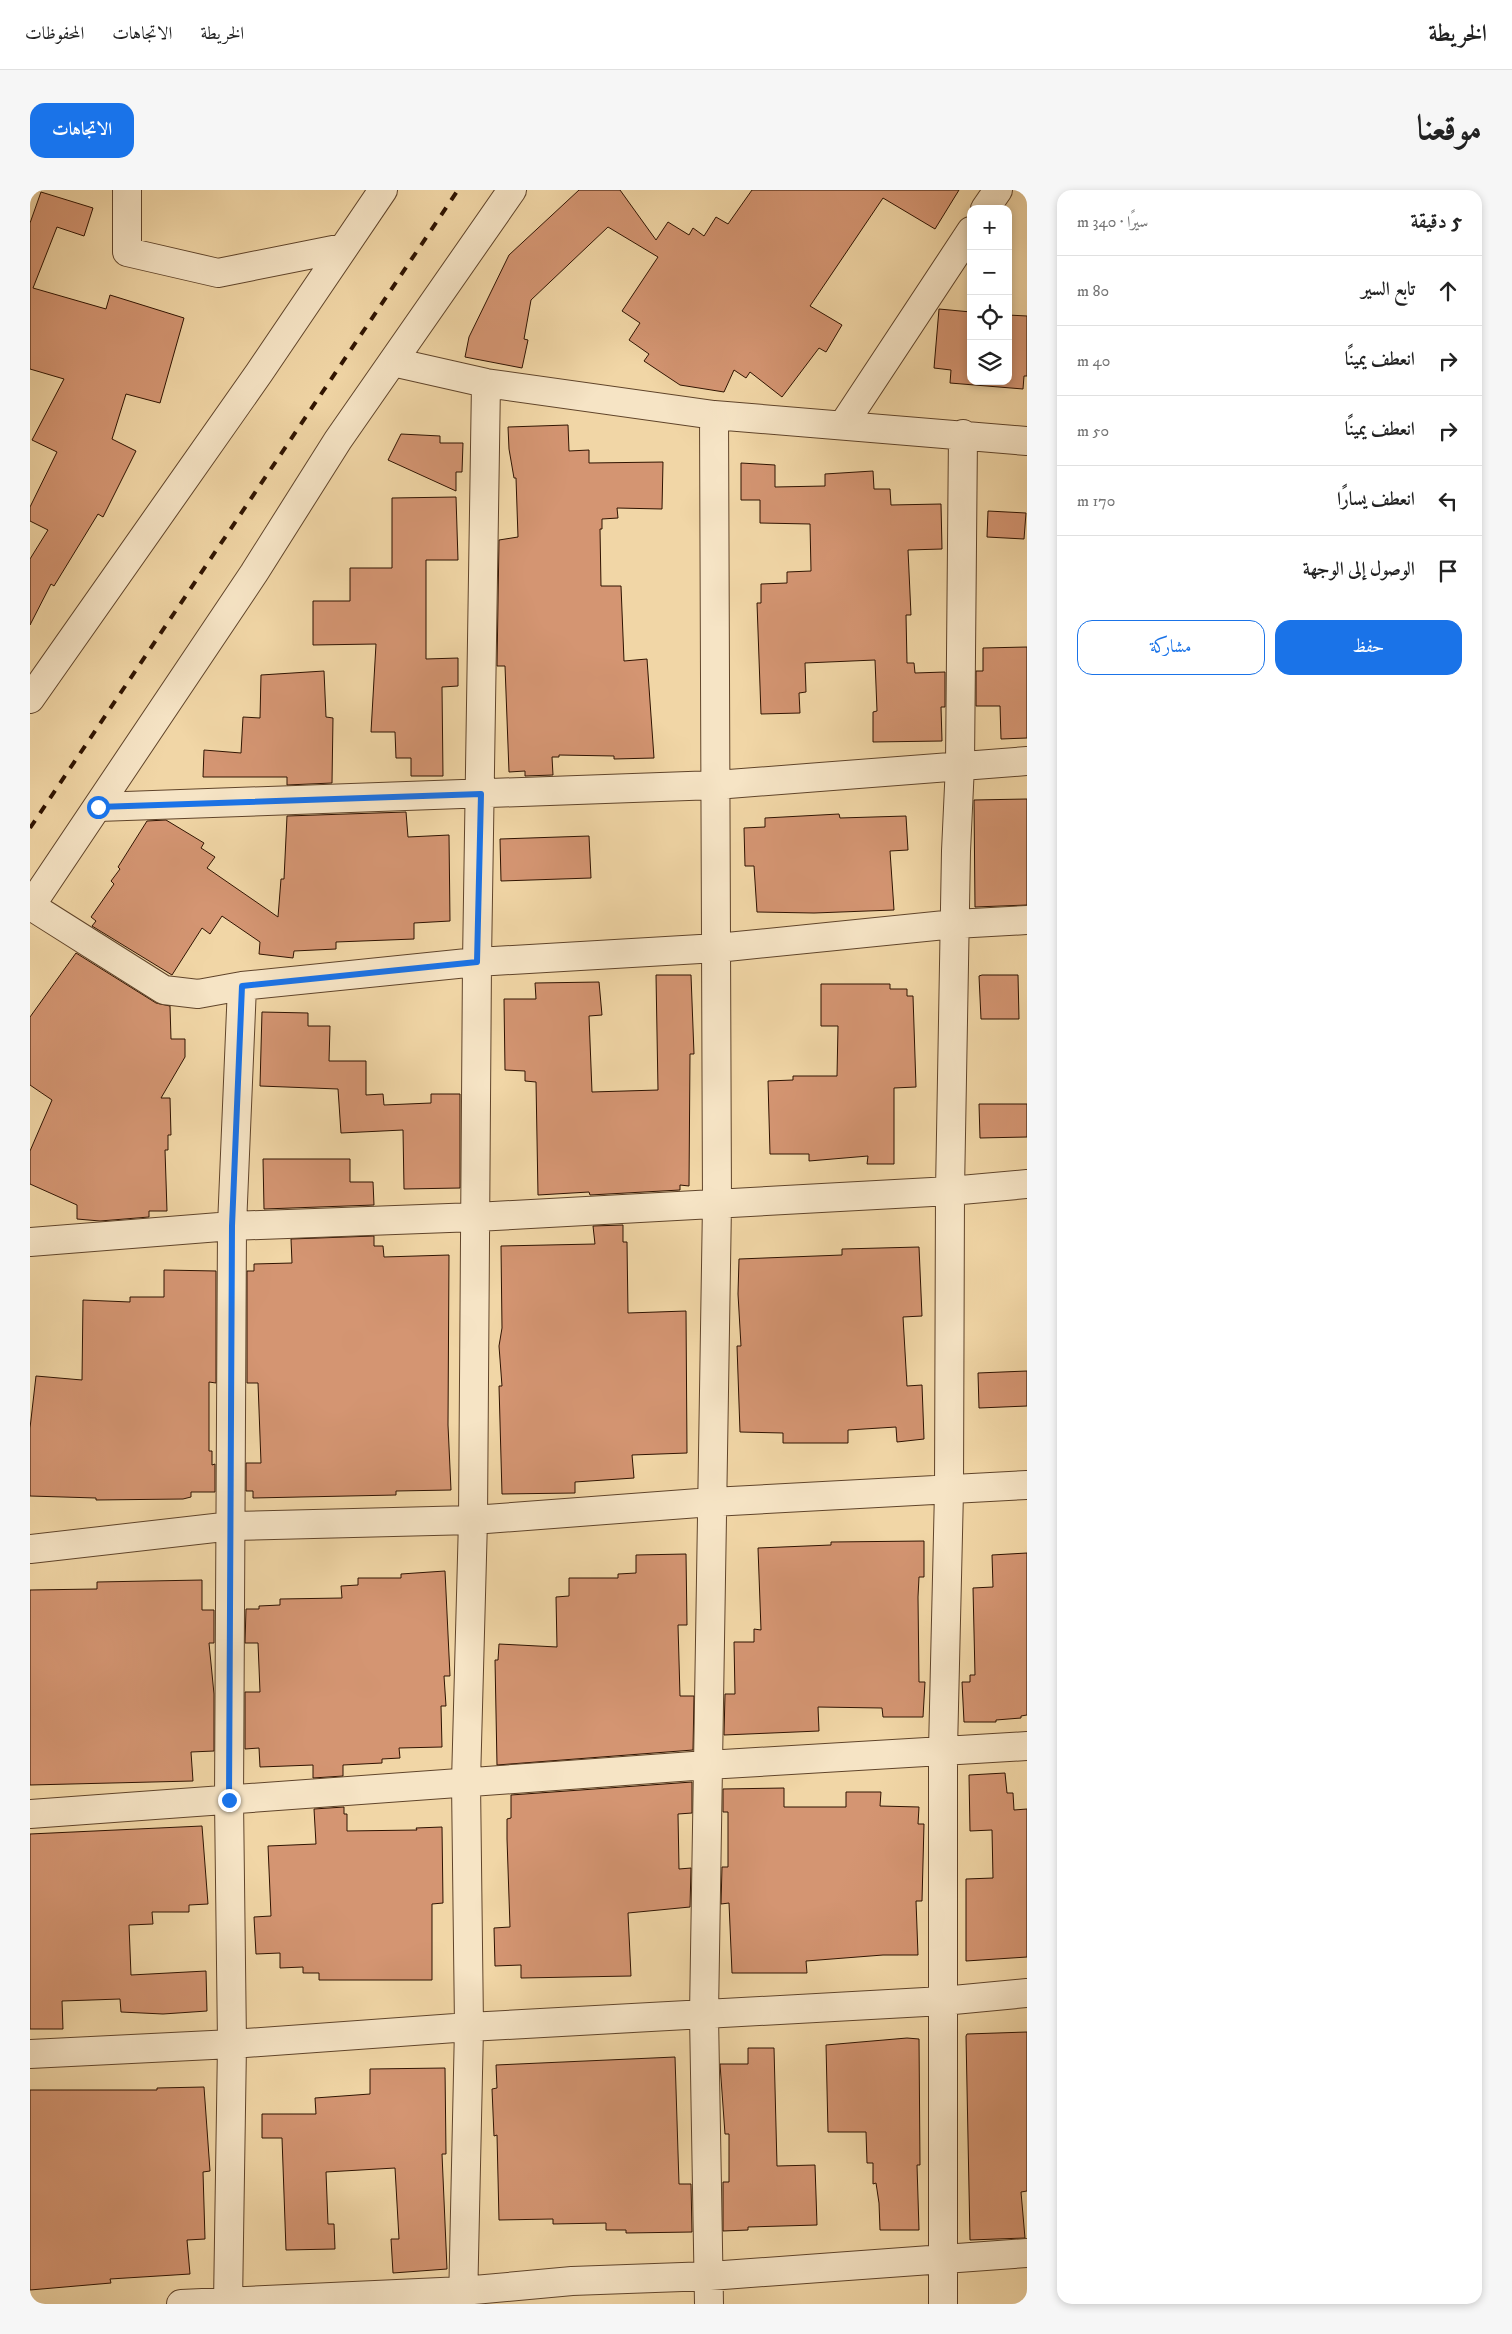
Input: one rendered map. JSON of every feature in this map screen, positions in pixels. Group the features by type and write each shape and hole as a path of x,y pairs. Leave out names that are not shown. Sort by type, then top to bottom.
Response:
{"street":[{"path":"127,190 128,252 218,273 343,248"},
{"path":"33,688 259,373 383,190"},
{"path":"512,190 338,440 254,573 30,907 164,990 198,994 242,986 477,962 716,948 955,924 1027,920"},
{"path":"988,205 998,190"},
{"path":"843,425 967,237"},
{"path":"393,362 486,384 714,415 963,434 1027,441"},
{"path":"463,2297 469,2026 466,1782 473,1520 477,962 486,384"},
{"path":"709,2304 704,2015 717,1204 714,415"},
{"path":"942,2304 943,1750 949,1491 950,1191 960,765 963,434"},
{"path":"98,807 716,785 1027,760"},
{"path":"228,2302 232,2044 229,1800 232,1526 232,1226 242,986"},
{"path":"30,1242 232,1226 476,1217 950,1191 1027,1184"},
{"path":"30,1549 232,1526 473,1520 712,1502 1027,1486"},
{"path":"30,1814 707,1765 1027,1746"},
{"path":"30,2054 232,2044 469,2026 943,2001 1027,1993"},
{"path":"181,2304 463,2297 572,2281 710,2276 1027,2253"}],"building":[{"path":"579,190 620,190 656,240 668,222 689,235 693,228 704,236 716,217 728,224 752,190 959,190 935,229 883,198 810,306 842,325 826,352 819,348 782,397 750,372 746,378 734,370 724,392 680,385 644,361 649,354 629,340 640,323 622,311 658,257 608,227 531,300 524,339 528,340 522,368 465,357 469,337 509,255"},
{"path":"41,192 93,208 84,236 57,227 33,288 106,309 110,295 184,318 160,403 126,394 112,439 136,451 103,517 98,514 54,586 51,584 30,625 30,559 48,530 30,521 30,507 57,452 32,440 64,379 30,369 30,223"},
{"path":"939,309 967,312 967,384 950,383 951,370 934,368"},
{"path":"1012,315 1027,316 1027,376 1024,376 1023,389 974,385 1012,385"},
{"path":"568,425 569,451 589,450 589,463 663,462 662,509 617,508 618,518 602,519 602,529 600,529 601,586 621,586 624,661 647,659 654,758 614,759 614,756 559,755 559,757 552,757 553,775 525,776 525,771 509,772 505,666 497,666 499,540 518,537 516,478 514,478 509,449 508,427"},
{"path":"401,434 440,436 440,443 463,443 462,472 456,472 456,491 388,460"},
{"path":"741,463 775,465 775,487 825,486 825,474 873,471 874,489 890,489 891,505 941,504 942,549 908,550 911,615 906,615 907,663 914,663 915,673 945,672 945,707 941,707 942,741 873,742 873,712 877,711 875,660 805,663 806,692 799,693 800,713 761,714 757,603 761,603 761,584 787,583 787,572 811,571 810,524 760,523 760,500 741,500"},
{"path":"456,497 458,560 426,560 426,659 458,658 458,686 442,687 443,776 411,776 411,758 396,758 395,732 371,732 376,644 313,645 313,601 350,601 350,568 392,568 392,498"},
{"path":"988,511 1026,513 1024,539 987,537"},
{"path":"1027,647 1027,738 1001,739 1000,706 976,706 976,671 983,671 983,648"},
{"path":"324,671 326,717 333,718 332,783 287,785 287,777 203,777 204,750 241,753 243,717 260,718 261,675"},
{"path":"1027,799 1027,905 975,907 974,800"},
{"path":"406,812 408,837 449,835 450,921 414,923 414,939 336,942 336,949 294,951 293,958 259,954 260,942 222,916 210,934 202,928 172,975 92,926 96,921 91,917 114,884 111,881 120,869 118,867 147,821 166,820 204,843 201,848 215,857 207,868 278,917 281,879 284,879 287,816"},
{"path":"839,814 840,818 906,816 908,850 890,851 894,910 814,913 757,912 754,866 745,866 744,828 765,827 765,818"},
{"path":"589,836 591,878 501,881 500,839"},
{"path":"76,953 156,1003 170,1006 171,1039 185,1039 185,1057 161,1098 170,1098 171,1135 168,1135 168,1150 165,1150 167,1211 149,1211 149,1217 100,1221 77,1219 77,1205 30,1184 30,1151 52,1100 30,1085 30,1017"},
{"path":"656,975 691,975 694,1054 690,1054 689,1186 680,1185 680,1190 590,1195 589,1192 538,1195 536,1082 525,1081 525,1071 505,1070 504,999 536,999 535,983 599,982 602,1015 589,1016 592,1092 658,1090"},
{"path":"1018,975 1019,1019 981,1019 979,976"},
{"path":"821,984 890,984 890,989 907,989 907,996 913,996 916,1087 894,1088 894,1164 867,1164 868,1156 809,1161 809,1154 770,1154 768,1081 793,1080 793,1076 837,1076 838,1026 821,1026"},
{"path":"262,1012 308,1013 308,1026 330,1026 329,1061 366,1061 366,1095 383,1094 384,1105 431,1103 431,1094 460,1094 460,1188 404,1189 403,1130 341,1133 338,1089 260,1086"},
{"path":"979,1104 1027,1104 1027,1137 980,1138"},
{"path":"263,1159 350,1159 350,1182 373,1182 374,1205 264,1209"},
{"path":"623,1225 623,1242 627,1242 628,1313 686,1311 687,1453 632,1455 634,1478 575,1482 575,1493 502,1494 499,1386 502,1386 499,1346 502,1328 501,1246 595,1244 593,1226"},
{"path":"374,1236 374,1246 383,1246 384,1257 449,1255 448,1425 451,1490 396,1491 396,1495 253,1498 253,1491 246,1491 246,1463 261,1463 258,1383 247,1383 247,1271 254,1271 254,1264 292,1263 291,1239"},
{"path":"919,1247 922,1316 903,1317 907,1386 922,1385 924,1439 897,1442 896,1427 848,1430 848,1443 783,1443 783,1433 740,1432 737,1346 741,1346 738,1294 739,1259 842,1255 842,1249"},
{"path":"164,1270 216,1271 216,1383 209,1382 209,1451 212,1451 212,1465 215,1464 215,1492 191,1492 191,1497 183,1499 96,1500 96,1498 30,1496 30,1428 36,1376 82,1380 83,1300 130,1302 130,1297 164,1297"},
{"path":"1027,1371 1027,1406 979,1408 978,1373"},
{"path":"924,1541 924,1577 919,1577 918,1597 919,1682 925,1682 923,1717 883,1717 882,1708 818,1707 819,1731 724,1735 725,1694 735,1694 734,1642 754,1642 754,1629 761,1630 758,1548 831,1545 831,1542"},
{"path":"1027,1553 1027,1715 1021,1716 1021,1718 996,1720 996,1722 964,1722 962,1682 970,1682 970,1675 975,1675 973,1588 993,1587 992,1555"},
{"path":"686,1554 687,1625 678,1625 680,1696 694,1696 693,1750 497,1765 495,1660 498,1660 499,1644 557,1647 556,1597 569,1596 569,1578 618,1578 618,1574 636,1573 636,1555"},
{"path":"445,1571 450,1676 444,1676 446,1706 441,1706 442,1747 399,1748 400,1758 382,1759 382,1763 343,1765 343,1776 313,1778 313,1765 260,1767 259,1748 245,1749 245,1692 260,1692 258,1643 245,1643 246,1609 259,1609 259,1606 280,1605 280,1599 342,1598 341,1586 358,1585 358,1578 401,1578 401,1574"},
{"path":"202,1580 202,1610 214,1610 214,1643 209,1643 214,1694 214,1751 191,1752 193,1781 30,1785 30,1590 97,1589 97,1582"},
{"path":"1005,1773 1007,1793 1013,1793 1014,1810 1027,1809 1027,1957 966,1961 966,1879 993,1878 992,1830 970,1831 969,1775"},
{"path":"692,1782 692,1813 678,1814 679,1869 691,1868 690,1907 628,1913 631,1976 521,1978 521,1965 495,1966 494,1928 510,1927 507,1819 511,1818 511,1795"},
{"path":"784,1788 784,1807 846,1807 846,1792 881,1792 880,1806 919,1807 918,1824 924,1824 922,1901 916,1901 918,1955 883,1955 806,1961 807,1973 732,1973 729,1903 721,1904 722,1867 728,1867 728,1812 723,1812 723,1789"},
{"path":"344,1807 344,1814 347,1814 347,1831 417,1830 416,1828 442,1827 443,1903 432,1904 432,1980 319,1980 319,1973 303,1973 303,1967 280,1968 280,1953 256,1954 254,1917 271,1916 268,1846 316,1844 314,1809"},
{"path":"202,1826 208,1904 189,1905 189,1912 152,1912 153,1924 129,1925 131,1975 206,1971 207,2011 163,2014 121,2012 120,1999 62,2001 63,2029 30,2029 30,1834"},
{"path":"1027,2032 1027,2191 1021,2192 1025,2238 970,2240 966,2036 967,2034"},
{"path":"907,2038 919,2039 920,2165 917,2165 919,2230 880,2230 876,2183 873,2184 873,2163 867,2163 866,2132 828,2132 826,2045"},
{"path":"748,2048 774,2048 777,2166 815,2165 817,2225 748,2227 748,2230 723,2231 723,2182 729,2182 729,2134 725,2134 720,2064 748,2064"},
{"path":"675,2057 679,2184 691,2184 692,2232 626,2233 626,2230 606,2230 606,2223 553,2224 553,2219 499,2220 497,2135 494,2136 492,2089 497,2088 496,2065"},
{"path":"445,2068 446,2154 442,2154 447,2269 393,2273 391,2239 399,2239 395,2168 326,2172 328,2224 334,2224 335,2249 286,2250 282,2138 262,2138 262,2114 316,2114 315,2098 370,2094 370,2069"},
{"path":"204,2087 210,2171 203,2172 205,2239 187,2240 190,2274 110,2279 111,2283 30,2290 30,2090 157,2090 157,2088"}],"railway":[{"path":"30,828 458,190"}],"route":[{"path":"98,807 481,794 477,962 242,986 232,1226 232,1526 229,1800"}]}
